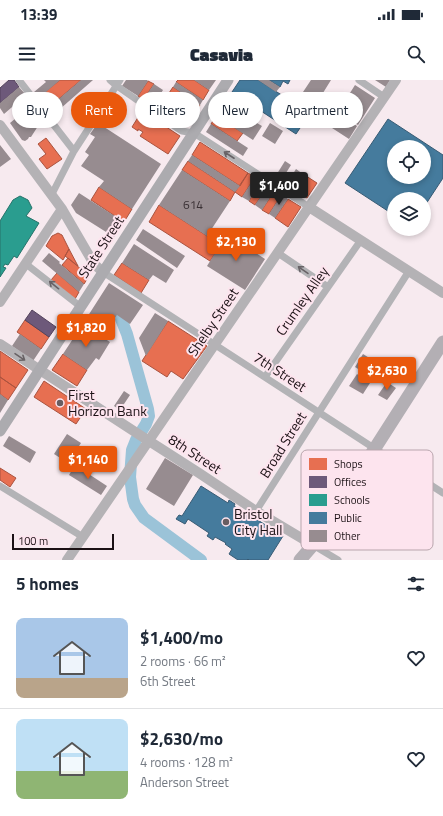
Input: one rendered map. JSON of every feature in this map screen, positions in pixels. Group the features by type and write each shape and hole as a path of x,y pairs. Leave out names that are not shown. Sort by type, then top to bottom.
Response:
{"highway":[{"path":"375,449 443,342"},
{"path":"300,560 309,550"}],"main road":[{"name":"State Street","path":"0,431 228,80"}],"street":[{"path":"19,80 74,151"},
{"path":"110,80 118,83 182,132 194,133 443,292"},
{"path":"359,80 384,97"},
{"name":"Shelby Street","path":"67,560 125,476 147,440 215,345 396,80"},
{"path":"52,194 74,151 118,83"},
{"path":"0,125 52,194 94,264 103,272"},
{"path":"0,302 62,209"},
{"name":"Crumley Alley","path":"265,377 360,240"},
{"path":"278,253 328,287"},
{"path":"26,264 81,307"},
{"name":"Broad Street","path":"256,512 409,271"},
{"name":"7th Street","path":"103,272 375,449"},
{"name":"8th Street","path":"0,344 199,473 256,512 301,538"},
{"path":"0,486 83,537"},
{"name":"7th Street","path":"433,487 443,493"},
{"name":"8th Street","path":"321,550 338,560"}],"building: Shops":[{"path":"60,80 81,80 63,95 63,92 45,92"},
{"path":"178,80 194,80 209,90 203,100 200,98 200,92 191,92 176,82"},
{"path":"148,81 154,84 148,92 141,92"},
{"path":"173,87 180,92 170,92"},
{"path":"135,122 135,128 168,128 180,136 168,154 140,136 143,132 132,127"},
{"path":"217,128 235,128 243,133 237,141"},
{"path":"46,138 62,159 47,169 39,159 46,154 38,144"},
{"path":"200,142 248,173 240,186 192,155"},
{"path":"188,161 235,192 230,201 182,170"},
{"path":"248,173 255,177 242,197 235,192"},
{"path":"303,174 317,183 307,198 293,189"},
{"path":"261,181 268,186 255,205 249,201"},
{"path":"99,187 132,209 124,222 91,200"},
{"path":"275,190 282,194 269,214 262,210"},
{"path":"288,199 301,207 288,227 275,218"},
{"path":"159,205 221,245 210,261 149,222"},
{"path":"58,233 62,235 69,249 63,260 46,246 52,236"},
{"path":"69,249 78,266 65,256"},
{"path":"68,258 89,276 84,284 62,265"},
{"path":"122,263 149,280 141,293 114,275"},
{"path":"57,273 79,292 75,299 51,280"},
{"path":"25,320 49,337 41,349 17,332"},
{"path":"168,321 207,346 183,379 171,371 167,377 142,361"},
{"path":"0,351 28,370 16,388 0,377"},
{"path":"63,354 87,370 77,386 52,370"},
{"path":"0,377 16,388 8,400 0,394"},
{"name":"First Horizon Bank","path":"44,381 86,409 76,424 34,397"},
{"path":"0,468 16,478 10,487 0,480"}],"building: Offices":[{"path":"9,80 14,80 19,87 0,103 0,88"},
{"path":"32,310 56,327 49,337 25,320"}],"building: Schools":[{"path":"20,196 28,200 32,208 26,216 39,223 17,258 14,256 8,265 5,264 3,267 6,268 0,277 0,221 13,200"}],"building: Public":[{"path":"240,80 258,80 277,92 271,92 271,118 263,112 263,92 232,92"},
{"path":"269,80 290,80 288,84 283,81 280,87"},
{"path":"388,119 420,140 387,140 387,184 431,184 431,147 443,155 443,178 431,196 431,192 387,192 387,210 345,183"},
{"path":"287,128 300,128 296,134"},
{"name":"Bristol City Hall","path":"201,486 228,503 229,500 235,504 234,506 244,513 245,512 283,536 268,560 238,560 229,554 232,549 225,544 226,543 215,537 213,540 207,536 209,533 188,519 185,524 176,519 179,515 182,516"}],"building: Other":[{"path":"44,80 60,80 46,92 34,92 46,82"},
{"path":"81,80 93,80 79,92 71,92 71,99 63,106 63,95"},
{"path":"126,80 148,81 141,92 135,92 135,94 122,86"},
{"path":"194,80 216,80 209,90"},
{"path":"258,80 269,80 280,87 276,92"},
{"path":"311,80 331,80 324,92 303,92"},
{"path":"375,80 390,80 386,87"},
{"path":"176,82 191,92 180,92 173,87"},
{"path":"154,84 163,90 162,92 148,92"},
{"path":"355,85 375,98 363,117 363,92 351,92"},
{"path":"19,87 23,92 13,92"},
{"path":"12,93 12,107 4,114 0,108 0,103"},
{"path":"200,98 203,100 200,105"},
{"path":"270,123 271,128 278,128 283,131 275,144 262,136"},
{"path":"14,128 37,128 31,137 25,141 22,140"},
{"path":"94,128 106,128 161,164 132,209 99,187 104,181 81,166 89,155 85,152 95,137 90,134"},
{"path":"208,128 217,128 248,148 243,156 206,132"},
{"path":"234,128 261,128 253,140"},
{"path":"332,128 356,128 349,139"},
{"path":"0,145 11,159 0,167"},
{"path":"192,155 240,186 235,192 188,161"},
{"path":"285,161 291,165 281,181 275,177"},
{"path":"296,169 303,174 293,189 286,185"},
{"path":"182,170 230,201 207,236 159,205"},
{"path":"255,177 261,181 249,201 242,197"},
{"path":"268,186 275,190 262,210 255,205"},
{"path":"79,193 124,222 114,237 76,213 71,205"},
{"path":"282,194 288,199 275,218 269,214"},
{"path":"143,229 185,256 177,268 136,240"},
{"path":"227,234 265,259 245,290 207,266"},
{"path":"134,244 174,270 166,283 153,275 149,280 122,263"},
{"path":"49,253 84,284 79,292 42,261"},
{"path":"109,283 143,305 130,324 117,315 104,335 84,322"},
{"path":"155,313 168,321 146,356 139,338"},
{"path":"85,326 110,342 99,360 96,358 87,370 63,354 80,328"},
{"path":"20,334 41,349 33,361 12,346"},
{"path":"363,354 387,369 379,382 355,367"},
{"path":"357,374 370,383 363,394 349,386"},
{"path":"387,382 396,388 387,400 378,395"},
{"path":"124,391 130,395 120,410 114,406"},
{"path":"0,394 8,400 0,413"},
{"path":"67,434 81,443 68,463 54,454"},
{"path":"9,436 36,452 30,463 3,446"},
{"path":"165,458 193,475 174,506 146,489"},
{"path":"75,465 107,486 101,495 69,475"}],"waterway":[{"path":"121,319 127,334 149,416 132,450 130,477 133,499 135,505 144,518 201,560"}],"place":[{"name":"First Horizon Bank","path":"60,403"},
{"name":"Bristol City Hall","path":"226,522"}]}
